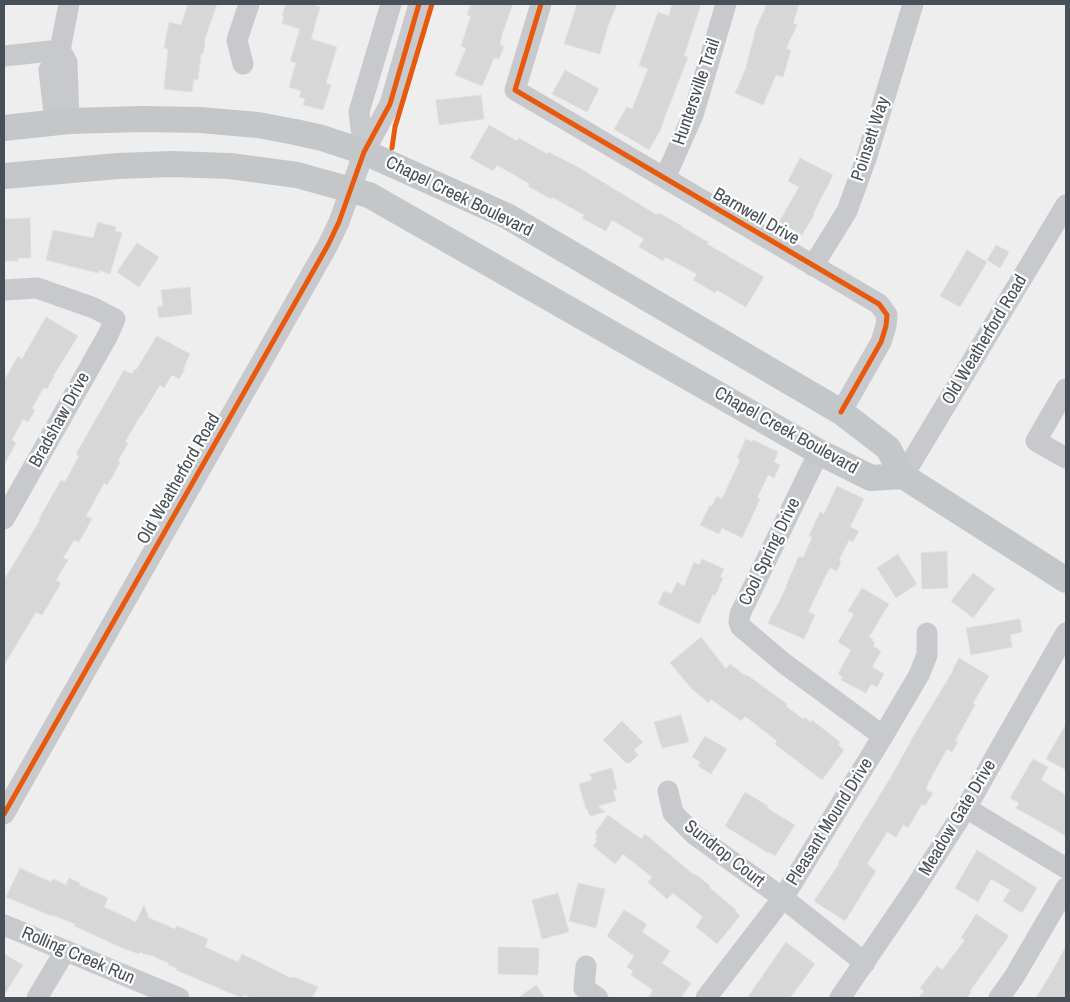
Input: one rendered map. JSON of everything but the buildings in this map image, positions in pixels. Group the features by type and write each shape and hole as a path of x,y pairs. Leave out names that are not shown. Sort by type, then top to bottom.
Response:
{"main road":[{"name":"Chapel Creek Boulevard","path":"4,128 62,122 176,119 241,123 322,138 364,152 507,216 841,412 888,448 903,476 1066,580"},
{"name":"Chapel Creek Boulevard","path":"4,176 118,166 196,164 280,172 369,195 819,452 871,478 903,476"}],"street":[{"path":"62,122 66,62 60,50 69,4"},
{"path":"243,64 237,40 249,4"},
{"path":"364,152 359,112 391,4"},
{"name":"Old Weatherford Road","path":"4,814 328,245 339,222 364,152 390,104 419,4"},
{"name":"Barnwell Drive","path":"541,4 515,90 879,304 887,315 881,342 841,412"},
{"name":"Huntersville Trail","path":"664,178 693,115 726,4"},
{"name":"Poinsett Way","path":"814,266 847,211 867,156 913,4"},
{"path":"4,56 60,50"},
{"name":"Old Weatherford Road","path":"903,476 1066,205"},
{"name":"Bradshaw Drive","path":"4,290 37,288 94,308 115,319 108,335 4,520"},
{"path":"1066,388 1036,440 1066,458"},
{"name":"Cool Spring Drive","path":"819,452 740,614 739,622 741,627 785,664 883,736"},
{"name":"Meadow Gate Drive","path":"840,998 966,808 1066,633"},
{"name":"Pleasant Mound Drive","path":"706,998 782,898 883,736 919,675 927,654 927,634"},
{"name":"Sundrop Court","path":"668,791 673,813 695,835 782,898 865,963"},
{"path":"966,808 1066,868"},
{"path":"999,998 1014,977 1066,888"},
{"name":"Rolling Creek Run","path":"4,925 179,998"},
{"path":"37,998 65,951"},
{"path":"586,966 584,988 598,998"}],"cycle path":[{"path":"4,814 328,245 339,222 364,152 390,104 419,4"},
{"path":"392,148 395,127 432,4"},
{"path":"541,4 515,90 879,304 887,315 881,342 841,412"}]}
